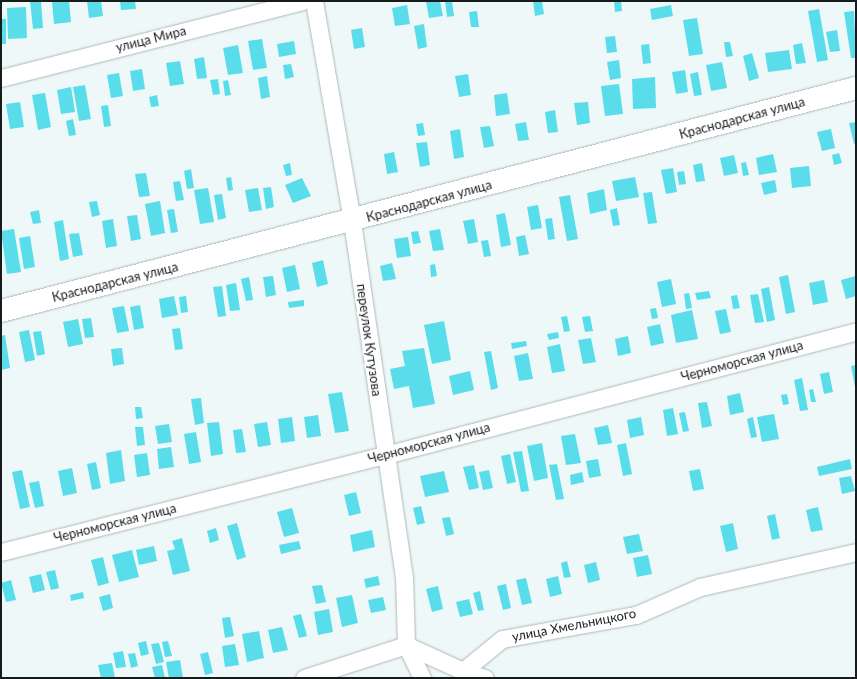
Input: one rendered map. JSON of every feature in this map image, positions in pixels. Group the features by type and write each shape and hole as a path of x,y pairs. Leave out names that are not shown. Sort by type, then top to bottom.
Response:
{"street":[{"name":"улица Мира","path":"1,78 302,1"},
{"name":"переулок Кутузова","path":"314,1 352,221 404,577 406,645 422,678"},
{"name":"Краснодарская улица","path":"1,310 352,221 856,88"},
{"name":"Черноморская улица","path":"1,552 385,455 856,331"},
{"name":"улица Хмельницкого","path":"463,671 502,639 636,615 700,587 856,552"},
{"path":"304,678 406,645 463,671 485,678"}],"building":[{"path":"30,1 41,1 43,28 33,29"},
{"path":"52,1 69,1 71,22 54,24"},
{"path":"87,1 101,1 103,16 89,18"},
{"path":"120,1 135,1 136,9 121,10"},
{"path":"426,1 440,1 443,16 429,18"},
{"path":"445,1 452,1 454,16 447,17"},
{"path":"533,1 542,1 544,14 535,16"},
{"path":"614,1 621,1 622,11 615,12"},
{"path":"407,5 410,24 395,26 392,8"},
{"path":"671,5 673,16 652,20 650,9"},
{"path":"26,7 27,38 8,39 7,8"},
{"path":"819,9 828,60 817,62 808,11"},
{"path":"477,11 479,27 471,27 469,12"},
{"path":"854,11 856,58 851,58 844,12"},
{"path":"697,18 703,54 689,56 683,20"},
{"path":"1,19 6,19 6,44 1,44"},
{"path":"424,24 427,47 418,49 414,26"},
{"path":"362,28 365,47 354,49 351,30"},
{"path":"837,30 840,51 830,52 826,32"},
{"path":"615,36 617,52 607,53 605,37"},
{"path":"262,39 267,68 253,70 248,41"},
{"path":"294,41 296,54 279,57 277,44"},
{"path":"724,42 730,42 733,56 726,57"},
{"path":"802,43 806,63 796,64 793,45"},
{"path":"649,44 651,63 643,64 641,45"},
{"path":"238,45 243,73 228,75 223,48"},
{"path":"789,50 792,69 768,72 765,53"},
{"path":"752,53 759,78 749,81 743,56"},
{"path":"204,57 207,78 197,79 194,59"},
{"path":"619,60 621,78 610,80 607,62"},
{"path":"180,61 184,84 170,86 166,63"},
{"path":"722,62 727,88 711,91 706,65"},
{"path":"291,64 294,77 285,79 283,65"},
{"path":"142,69 145,89 133,91 130,71"},
{"path":"685,70 688,92 676,94 672,72"},
{"path":"698,72 702,95 694,96 690,74"},
{"path":"119,73 123,96 111,98 107,75"},
{"path":"468,74 471,95 459,97 455,76"},
{"path":"267,76 270,97 261,99 258,78"},
{"path":"655,77 656,108 633,109 632,79"},
{"path":"218,79 220,94 213,95 210,80"},
{"path":"228,80 231,95 225,96 223,81"},
{"path":"619,84 623,114 605,116 601,86"},
{"path":"85,85 91,119 79,121 73,87"},
{"path":"71,87 75,112 61,114 57,90"},
{"path":"45,93 51,127 38,130 32,95"},
{"path":"507,93 510,114 496,116 494,95"},
{"path":"157,95 159,106 151,107 149,97"},
{"path":"20,102 24,127 10,129 6,104"},
{"path":"588,102 590,123 577,125 574,103"},
{"path":"108,105 111,126 104,127 101,106"},
{"path":"555,110 558,132 548,133 545,112"},
{"path":"73,119 76,135 69,136 66,121"},
{"path":"526,122 529,140 518,141 515,124"},
{"path":"856,122 856,143 854,144 849,123"},
{"path":"423,123 425,135 418,136 416,124"},
{"path":"490,126 494,146 484,148 480,127"},
{"path":"460,129 464,157 454,159 450,131"},
{"path":"831,129 835,148 822,151 817,132"},
{"path":"427,142 430,165 420,167 416,143"},
{"path":"394,152 398,172 387,174 384,154"},
{"path":"839,153 842,163 834,165 832,155"},
{"path":"773,154 777,172 759,175 756,158"},
{"path":"734,155 738,173 724,176 720,158"},
{"path":"746,162 749,175 743,176 741,163"},
{"path":"290,163 292,175 286,176 283,165"},
{"path":"702,163 705,181 696,182 693,165"},
{"path":"809,166 811,186 792,188 790,168"},
{"path":"673,168 677,192 666,194 661,170"},
{"path":"191,169 194,188 187,189 184,171"},
{"path":"684,171 686,184 679,185 677,172"},
{"path":"146,173 150,196 139,197 135,174"},
{"path":"231,177 233,190 228,191 226,178"},
{"path":"635,177 639,197 616,201 612,181"},
{"path":"302,178 311,196 293,203 285,185"},
{"path":"775,180 777,192 764,195 761,183"},
{"path":"180,181 184,200 176,201 173,182"},
{"path":"271,187 274,207 266,209 263,188"},
{"path":"208,188 214,222 200,224 194,190"},
{"path":"258,188 262,210 249,212 245,190"},
{"path":"604,189 607,210 590,214 587,193"},
{"path":"652,192 657,223 648,224 643,193"},
{"path":"222,194 226,218 218,220 214,195"},
{"path":"570,195 578,239 567,241 559,197"},
{"path":"97,201 100,215 92,217 89,202"},
{"path":"160,201 165,233 151,236 145,204"},
{"path":"538,205 542,228 531,230 527,207"},
{"path":"617,208 620,225 613,226 610,210"},
{"path":"174,209 178,232 171,233 167,210"},
{"path":"39,210 41,223 33,224 30,212"},
{"path":"505,213 511,245 501,247 496,215"},
{"path":"137,215 141,239 131,241 127,216"},
{"path":"552,218 555,239 548,240 545,219"},
{"path":"113,219 117,246 106,248 102,221"},
{"path":"474,219 478,242 468,244 463,221"},
{"path":"63,220 69,259 60,261 54,222"},
{"path":"14,229 21,272 7,274 1,231"},
{"path":"440,229 444,250 433,251 429,231"},
{"path":"418,231 421,243 413,244 411,232"},
{"path":"79,233 83,255 73,257 69,234"},
{"path":"525,235 529,254 519,256 516,237"},
{"path":"30,236 35,267 24,269 19,238"},
{"path":"408,237 411,256 397,258 394,239"},
{"path":"488,240 491,256 484,257 481,241"},
{"path":"323,260 328,284 317,287 312,263"},
{"path":"392,263 396,279 383,281 380,266"},
{"path":"435,264 437,276 431,277 430,265"},
{"path":"295,265 300,289 287,292 282,268"},
{"path":"788,275 795,312 786,314 779,277"},
{"path":"273,276 276,295 266,297 263,277"},
{"path":"856,276 856,296 846,299 841,280"},
{"path":"249,277 253,300 246,301 241,279"},
{"path":"671,279 676,304 662,307 657,282"},
{"path":"824,280 828,302 813,305 809,283"},
{"path":"236,283 240,310 230,311 226,285"},
{"path":"222,286 226,316 218,317 213,287"},
{"path":"769,287 775,320 767,322 761,289"},
{"path":"709,291 711,298 697,300 695,293"},
{"path":"689,293 692,308 686,309 684,294"},
{"path":"758,294 764,322 755,323 750,295"},
{"path":"737,295 740,308 733,309 731,296"},
{"path":"174,296 178,315 162,318 159,299"},
{"path":"186,296 188,312 181,313 179,297"},
{"path":"304,300 304,306 289,308 288,302"},
{"path":"140,305 144,328 134,330 130,307"},
{"path":"124,306 129,331 117,333 112,308"},
{"path":"656,308 658,318 652,319 650,309"},
{"path":"726,309 731,332 720,334 715,311"},
{"path":"692,310 698,339 676,343 671,315"},
{"path":"567,316 570,331 564,332 561,317"},
{"path":"590,316 593,331 585,332 582,317"},
{"path":"91,318 94,337 85,338 82,319"},
{"path":"78,319 83,344 68,347 63,322"},
{"path":"444,321 451,360 432,364 424,325"},
{"path":"660,324 664,343 651,346 647,327"},
{"path":"180,328 183,349 175,350 172,329"},
{"path":"29,330 35,360 25,362 19,332"},
{"path":"41,331 45,354 37,356 33,332"},
{"path":"558,332 559,338 549,340 547,334"},
{"path":"5,335 10,368 1,370 1,336"},
{"path":"628,336 631,353 618,356 615,339"},
{"path":"591,338 596,362 583,364 578,340"},
{"path":"526,341 527,346 512,349 511,343"},
{"path":"560,344 565,371 552,373 547,347"},
{"path":"122,348 124,364 113,366 111,349"},
{"path":"424,348 435,404 413,408 409,386 394,389 390,369 405,366 402,351"},
{"path":"491,351 498,388 491,390 484,352"},
{"path":"528,353 533,379 519,381 514,356"},
{"path":"856,365 856,387 855,387 851,366"},
{"path":"470,371 474,390 453,395 449,376"},
{"path":"829,372 833,392 824,394 820,374"},
{"path":"802,378 808,410 800,411 794,380"},
{"path":"813,389 816,402 811,402 809,390"},
{"path":"342,392 349,431 335,433 328,394"},
{"path":"740,393 744,412 730,415 727,396"},
{"path":"787,394 789,404 783,405 781,395"},
{"path":"201,398 204,423 195,425 191,399"},
{"path":"707,402 712,426 702,428 698,403"},
{"path":"135,407 141,407 143,418 136,419"},
{"path":"673,408 678,434 667,436 663,410"},
{"path":"685,412 689,431 683,432 679,413"},
{"path":"774,414 779,439 762,442 757,417"},
{"path":"318,415 321,436 307,438 304,417"},
{"path":"292,417 295,441 281,443 278,419"},
{"path":"641,417 644,435 630,438 627,420"},
{"path":"753,417 757,437 751,438 747,419"},
{"path":"219,422 223,454 211,456 207,423"},
{"path":"267,422 271,445 258,447 254,424"},
{"path":"169,424 172,442 158,444 155,426"},
{"path":"608,425 612,443 598,445 594,428"},
{"path":"135,427 143,427 145,445 137,446"},
{"path":"242,429 246,452 236,453 233,430"},
{"path":"196,432 201,462 189,464 184,434"},
{"path":"575,434 581,463 566,465 561,436"},
{"path":"542,443 548,478 534,481 527,446"},
{"path":"626,443 632,474 623,476 617,445"},
{"path":"171,447 174,467 159,469 157,449"},
{"path":"121,450 125,481 110,484 106,453"},
{"path":"522,451 529,491 521,492 513,452"},
{"path":"147,453 150,475 137,477 134,455"},
{"path":"510,454 516,482 507,484 501,456"},
{"path":"598,459 601,476 589,478 586,461"},
{"path":"850,459 852,469 819,476 817,467"},
{"path":"96,462 101,488 92,490 87,464"},
{"path":"557,464 564,499 556,500 549,465"},
{"path":"474,465 479,488 469,490 463,467"},
{"path":"72,468 77,493 63,496 58,471"},
{"path":"700,469 704,489 693,491 689,471"},
{"path":"22,470 30,507 20,509 12,472"},
{"path":"489,470 493,488 483,490 479,472"},
{"path":"444,471 449,492 425,497 420,476"},
{"path":"582,472 584,482 571,485 570,475"},
{"path":"851,476 855,491 842,494 839,478"},
{"path":"39,481 44,506 35,508 29,483"},
{"path":"356,492 361,513 349,516 344,495"},
{"path":"421,506 425,523 417,525 413,508"},
{"path":"818,507 823,530 811,532 806,510"},
{"path":"292,508 299,533 284,537 277,512"},
{"path":"775,514 780,538 772,540 767,516"},
{"path":"450,517 454,534 446,536 442,518"},
{"path":"237,523 246,557 237,560 227,526"},
{"path":"733,523 738,549 726,552 720,526"},
{"path":"216,528 219,540 210,543 207,531"},
{"path":"372,530 375,547 353,552 350,535"},
{"path":"639,534 643,551 627,554 623,537"},
{"path":"182,538 190,571 173,575 167,551 175,549 172,541"},
{"path":"299,541 301,549 281,554 279,545"},
{"path":"154,546 157,561 139,565 136,550"},
{"path":"132,550 139,577 119,582 112,555"},
{"path":"648,555 652,574 637,577 633,558"},
{"path":"103,557 109,583 98,586 91,560"},
{"path":"567,561 571,577 564,578 561,563"},
{"path":"596,562 600,580 588,583 584,565"},
{"path":"55,570 59,588 51,590 46,572"},
{"path":"41,574 45,590 33,593 29,577"},
{"path":"378,576 380,585 366,588 364,579"},
{"path":"558,576 562,594 550,597 546,579"},
{"path":"526,578 532,603 522,605 516,580"},
{"path":"11,580 16,600 6,602 1,583"},
{"path":"506,584 511,608 503,610 497,586"},
{"path":"322,585 326,602 316,604 312,586"},
{"path":"438,586 443,609 432,612 426,589"},
{"path":"480,591 484,610 478,611 473,593"},
{"path":"83,592 84,598 71,601 70,595"},
{"path":"110,594 113,608 103,611 99,597"},
{"path":"352,595 358,623 342,627 336,598"},
{"path":"383,597 386,610 371,613 368,600"},
{"path":"469,599 473,614 460,617 456,602"},
{"path":"329,609 333,632 318,635 314,612"},
{"path":"301,614 307,636 299,638 293,616"},
{"path":"230,617 234,636 225,638 222,618"},
{"path":"282,627 288,650 273,653 268,630"},
{"path":"259,631 264,658 247,662 242,634"},
{"path":"146,641 149,654 141,656 138,643"},
{"path":"168,641 172,656 165,657 162,642"},
{"path":"159,643 164,662 156,664 151,644"},
{"path":"235,644 239,665 225,667 222,646"},
{"path":"123,651 126,667 116,668 113,653"},
{"path":"208,652 213,673 205,675 200,654"},
{"path":"135,653 138,666 131,668 128,654"},
{"path":"180,660 183,678 169,678 166,662"},
{"path":"112,663 115,678 101,678 98,665"},
{"path":"162,665 165,678 155,678 152,667"}]}
